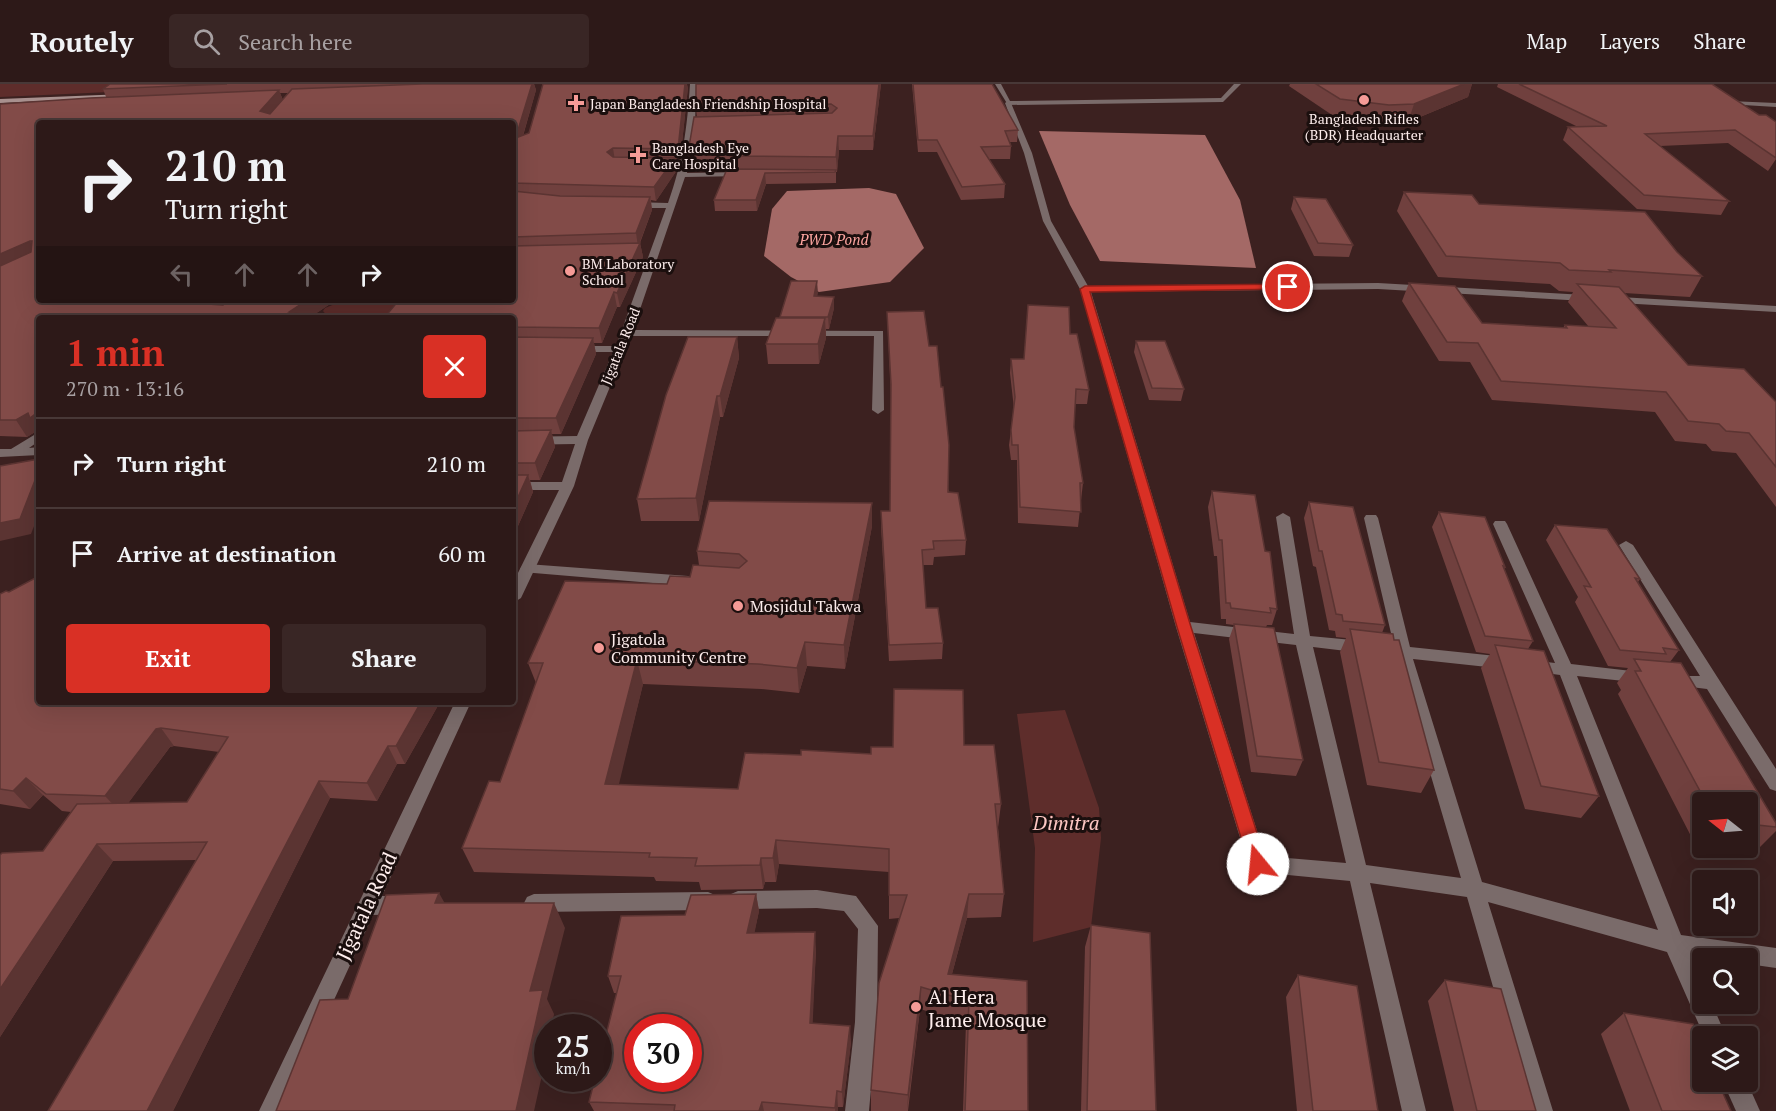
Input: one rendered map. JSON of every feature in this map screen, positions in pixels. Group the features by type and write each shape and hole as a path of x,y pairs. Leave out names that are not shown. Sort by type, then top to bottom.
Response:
{"main road":[{"path":"0,101 138,95"},
{"path":"0,109 128,104"}],"street":[{"name":"Jigatala Road","path":"516,592 567,486 582,440 627,333 649,252 671,206 680,169 697,127 693,84"},
{"path":"998,84 1028,153 1047,221 1085,289 1184,627 1258,864 1359,873 1474,889 1674,944 1776,958"},
{"path":"1008,104 1223,100 1238,84"},
{"path":"104,97 116,88"},
{"path":"1719,96 1748,115"},
{"path":"1729,103 1776,105"},
{"path":"680,169 757,174"},
{"path":"623,205 671,206"},
{"path":"1085,289 1378,286 1776,309"},
{"path":"627,333 879,333 878,410"},
{"path":"560,348 619,349"},
{"path":"7,452 36,438"},
{"path":"516,441 582,440"},
{"path":"7,452 36,451"},
{"path":"516,486 567,486"},
{"path":"1282,517 1302,640 1414,1111"},
{"path":"1371,518 1403,652 1541,1111"},
{"path":"1500,524 1566,670 1674,944 1711,1026"},
{"path":"1626,545 1776,784"},
{"path":"527,569 705,582"},
{"path":"1184,627 1566,670 1714,683"},
{"name":"Jigatala Road","path":"271,1111 462,705"},
{"path":"520,903 817,899 849,902 868,926 866,1022 857,1111"},
{"path":"366,906 425,905"},
{"path":"1739,1092 1748,1111"}],"green space":[{"path":"0,84 122,84 110,92 0,97"},
{"path":"338,303 424,303 408,315 326,315 323,311"},
{"name":"Dimitra","path":"1065,710 1099,808 1101,838 1091,927 1033,942 1035,848 1017,714"}],"water":[{"path":"1039,131 1205,135 1240,200 1256,268 1100,261 1070,205"},
{"name":"PWD Pond","path":"869,188 896,194 924,248 890,282 819,292 791,277 764,256 772,209 787,191"}],"building":[{"path":"110,84 227,84 103,89"},
{"path":"422,84 532,84 516,130 516,120 36,120 36,303 208,303 223,305 226,303 302,303 289,312 306,315 36,315 36,413 30,418 28,413 16,420 0,420 0,266 31,252 32,241 0,254 0,104 279,90 260,111 270,114 292,89"},
{"path":"543,84 685,84 678,149 613,148 607,152 613,157 675,158 654,187 516,183 516,138 529,133"},
{"path":"696,84 879,84 873,136 838,136 836,157 730,156 732,153 688,153 694,117 832,113 837,108 831,104 696,109"},
{"path":"913,84 992,84 1018,130 1005,131 1011,146 981,147 1005,184 962,187 937,140 918,140"},
{"path":"1316,84 1464,84 1414,104 1389,105 1340,99"},
{"path":"1519,84 1712,84 1759,115 1766,115 1776,122 1776,158 1735,130 1645,134 1729,201 1644,195 1568,127 1607,126"},
{"path":"727,169 836,170 835,172 765,173 756,200 714,200"},
{"path":"516,191 560,196 650,197 636,233 516,237"},
{"path":"1404,192 1472,195 1479,204 1645,212 1677,252 1702,276 1609,270 1611,272 1569,270 1560,263 1446,256"},
{"path":"1294,197 1326,199 1353,245 1318,243"},
{"path":"640,243 617,293 614,292 599,328 516,327 516,315 386,315 396,303 516,303 516,246"},
{"path":"791,281 817,281 814,296 834,297 828,317 780,317"},
{"path":"1409,283 1455,286 1482,323 1567,328 1565,325 1616,328 1577,284 1619,287 1688,365 1744,369 1776,402 1776,467 1749,433 1726,431 1719,424 1688,421 1666,392 1501,381 1478,343 1447,342"},
{"path":"1028,305 1069,307 1070,334 1077,334 1089,390 1076,389 1074,427 1083,483 1080,483 1081,512 1020,507 1018,445 1012,445 1011,430 1015,397 1011,359 1024,359"},
{"path":"924,311 929,346 937,346 941,387 943,387 949,445 948,492 958,493 966,540 933,541 934,549 922,550 926,608 938,608 943,643 889,645 881,511 890,511 891,384 887,312"},
{"path":"776,318 825,318 818,344 766,344"},
{"path":"516,337 593,338 556,418 516,418"},
{"path":"688,337 737,337 720,396 717,396 696,498 637,499 666,395"},
{"path":"1136,341 1165,341 1184,389 1152,388"},
{"path":"551,430 535,463 516,463 516,431"},
{"path":"36,460 36,478 20,519 0,523 0,466"},
{"path":"516,475 528,475 516,501"},
{"path":"1212,491 1255,495 1265,551 1270,552 1277,609 1270,608 1271,613 1231,608 1230,603 1226,603 1222,540 1219,540"},
{"path":"709,501 872,503 844,645 805,642 797,668 758,664 637,660 605,784 738,789 745,753 801,755 801,750 871,754 871,747 893,747 894,689 963,690 964,745 994,745 1001,804 995,804 1004,894 969,894 948,974 1027,981 1028,1111 965,1111 969,1001 921,987 908,1095 871,1090 879,983 907,895 889,895 889,849 776,840 773,858 761,858 760,865 695,866 697,858 649,857 650,853 462,848 489,781 500,782 543,663 528,663 565,581 667,584 670,576 690,577 693,565 739,568 747,561 739,554 697,551"},
{"path":"1309,502 1353,507 1385,625 1343,621 1342,615 1336,614"},
{"path":"1439,512 1485,517 1533,641 1485,636"},
{"path":"1555,525 1607,529 1640,579 1635,578 1679,650 1663,648 1666,654 1620,650 1584,586 1591,587"},
{"path":"36,578 36,705 419,705 396,746 388,746 367,783 319,781 147,1111 48,1111 207,842 97,844 0,989 0,855 2,853 43,851 77,804 187,802 228,737 156,729 105,796 46,794 26,778 13,791 0,789 0,594 9,592"},
{"path":"1234,624 1274,628 1303,760 1257,756"},
{"path":"1350,629 1393,634 1394,640 1399,640 1434,770 1379,762"},
{"path":"1495,645 1544,651 1599,796 1541,786"},
{"path":"1634,659 1681,663 1758,792 1701,792 1635,671 1641,671"},
{"path":"1758,793 1776,823 1776,827 1758,825"},
{"path":"439,893 435,903 554,903 530,991 543,990 538,1014 534,1014 534,1030 516,1111 276,1111 320,1000 348,999 386,895"},
{"path":"756,894 747,933 815,932 810,1023 850,1026 842,1092 837,1091 835,1108 762,1102 759,1111 674,1111 675,1105 589,1102 592,1092 612,1092 611,1014 621,976 608,976 621,916 685,915 691,895"},
{"path":"1091,925 1150,933 1156,1111 1087,1111"},
{"path":"1298,975 1357,986 1378,1111 1313,1111"},
{"path":"1445,980 1501,989 1536,1111 1477,1111"},
{"path":"1624,1013 1693,1024 1692,1092 1722,1092 1731,1111 1662,1111"}],"place":[{"name":"Bangladesh Rifles (BDR) Headquarter","path":"1364,100"},
{"name":"Japan Bangladesh Friendship Hospital","path":"576,103"},
{"name":"Bangladesh Eye Care Hospital","path":"638,155"},
{"name":"BM Laboratory School","path":"570,271"},
{"name":"Mosjidul Takwa","path":"738,606"},
{"name":"Jigatola Community Centre","path":"599,648"},
{"name":"Al Hera Jame Mosque","path":"916,1007"}],"route":[{"path":"1258,864 1184,627 1085,289 1288,287"}]}
